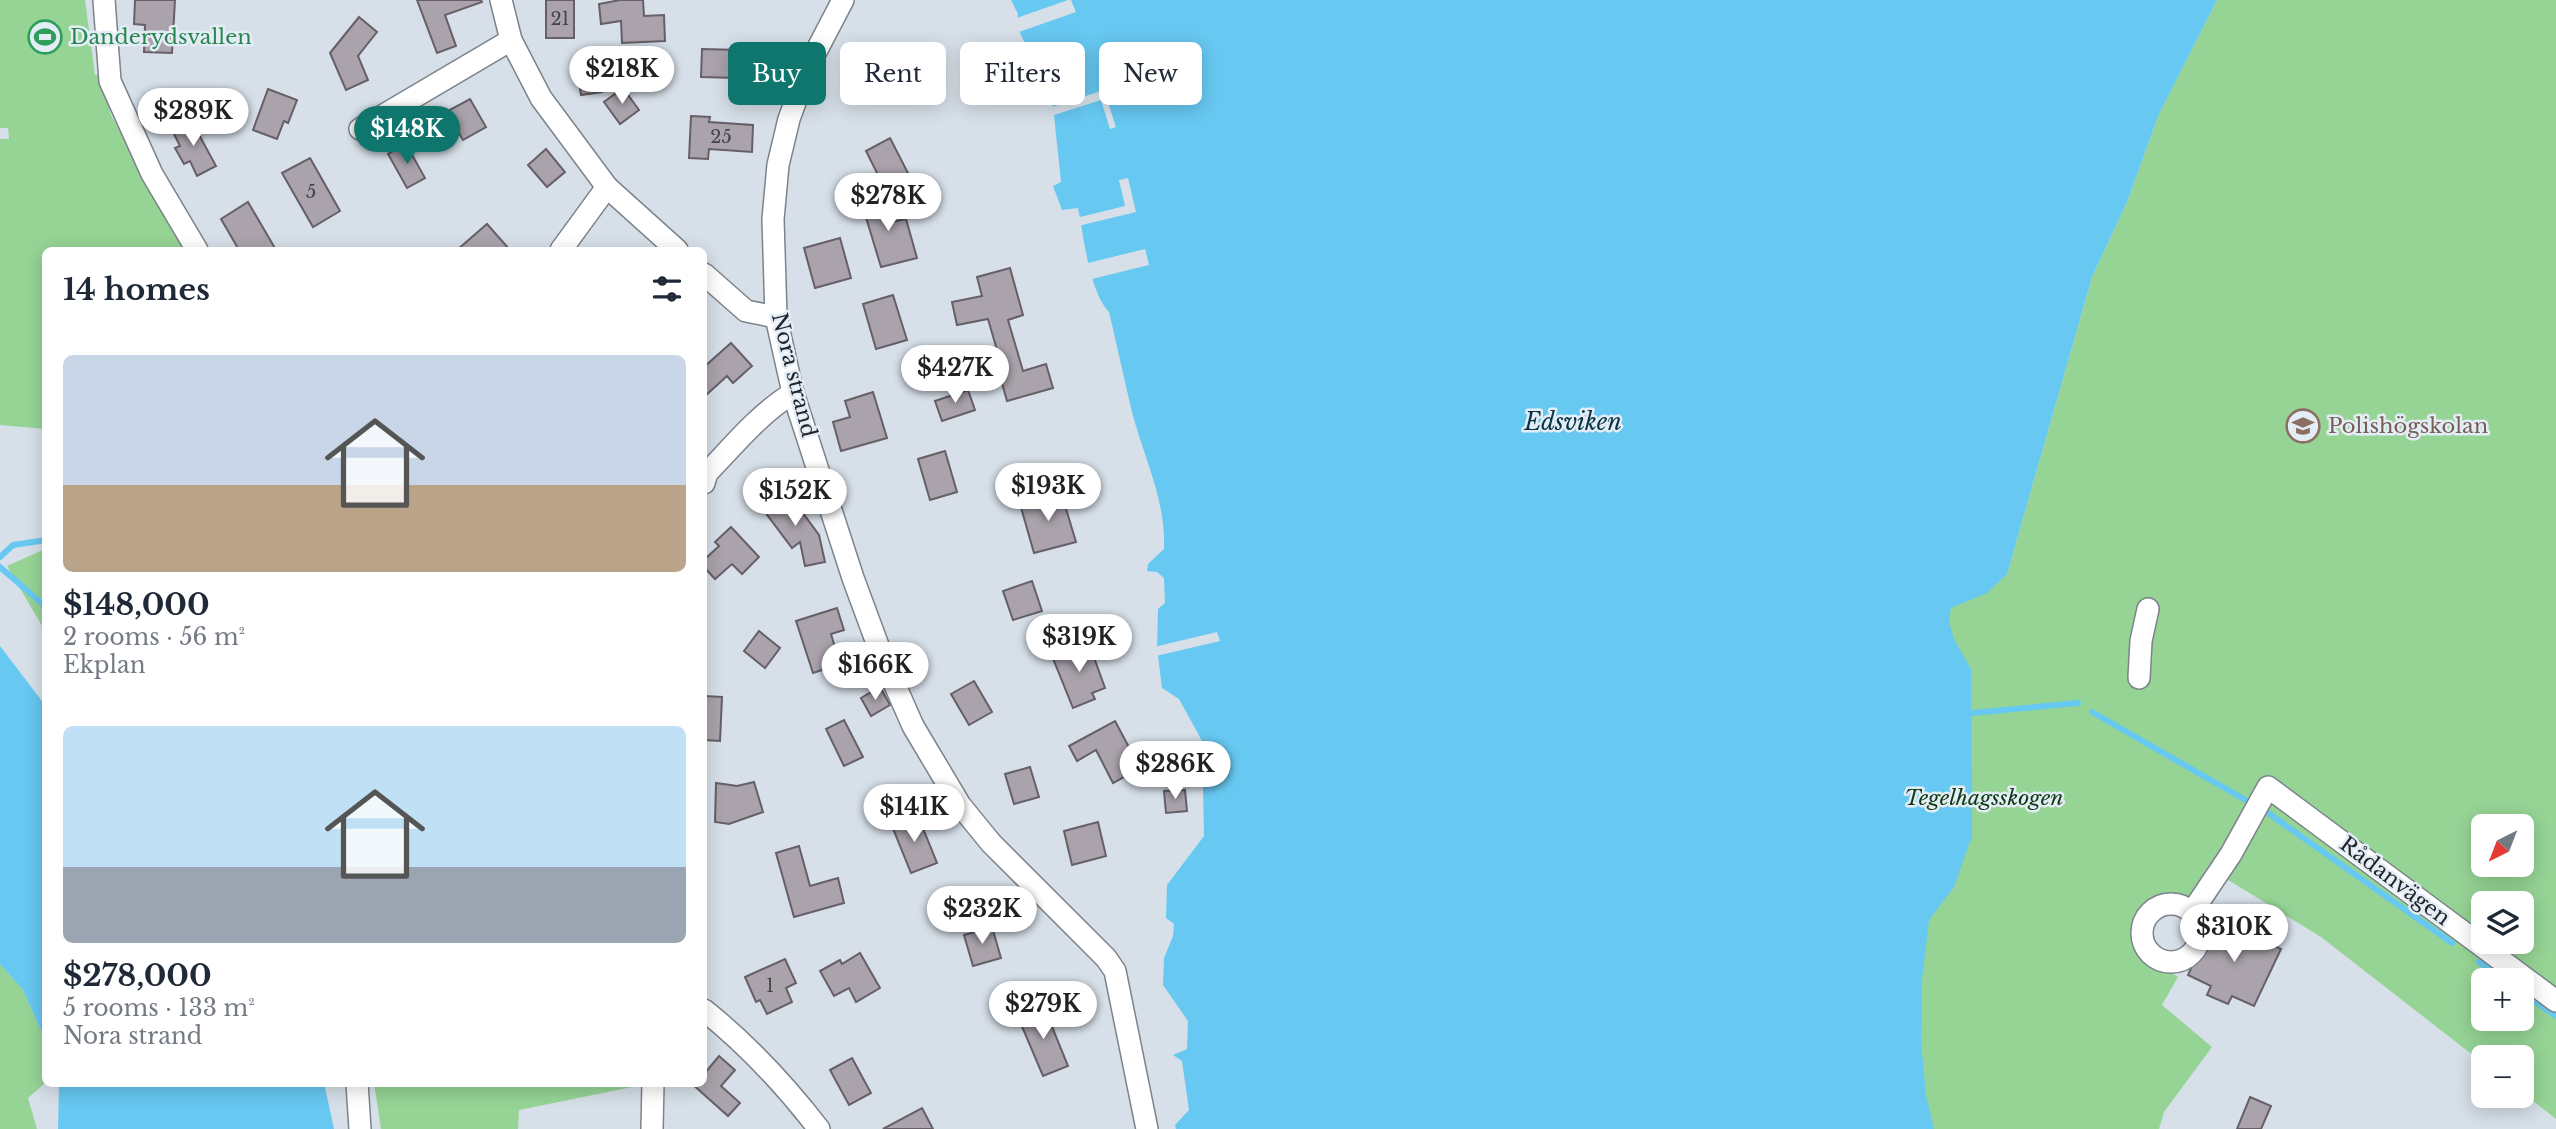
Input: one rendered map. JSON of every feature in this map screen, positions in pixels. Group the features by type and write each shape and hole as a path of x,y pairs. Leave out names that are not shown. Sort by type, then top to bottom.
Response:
{"street":[{"path":"104,0 110,80 152,174 195,247"},
{"path":"501,0 511,40 541,98 607,187 674,247"},
{"name":"Nora strand","path":"843,0 808,67 789,119 778,165 773,219 776,317 793,393 858,590 880,651 913,726 960,806 993,845 1106,958 1115,971 1147,1129"},
{"path":"360,129 511,40"},
{"path":"563,247 607,187"},
{"path":"707,277 746,311 776,317"},
{"path":"707,472 775,404 793,393"},
{"path":"2139,678 2141,641 2148,609"},
{"name":"Rådanvägen","path":"2192,912 2231,854 2268,787 2556,1002"},
{"path":"707,1013 756,1056 788,1089 820,1129"},
{"path":"357,1087 359,1129"},
{"path":"652,1129 653,1087"}],"green space":[{"path":"0,0 85,0 95,75 100,75 111,115 183,247 42,247 42,429 0,425 0,139 9,139 8,128 0,128"},
{"name":"Tegelhagsskogen","path":"2217,0 2556,0 2556,1119 2534,1102 2534,1045 2471,1045 2471,1054 2321,937 2212,870 2186,904 2173,898 2153,902 2141,915 2138,924 2138,942 2145,954 2178,977 2162,1005 2212,1047 2164,1112 2159,1129 1779,1129 1836,502 2007,574 2092,277 2127,202 2159,114"},
{"path":"42,550 42,626 7,566"},
{"path":"0,964 23,990 42,1033 42,1086 28,1098 37,1129 0,1129"},
{"path":"375,1087 632,1087 519,1110 518,1129 381,1129"}],"water":[{"name":"Edsviken","path":"1011,0 2217,0 2159,114 2127,202 2092,277 2007,574 1987,593 1951,608 1949,622 1954,639 1971,669 1972,836 1954,887 1929,920 1922,980 1921,1042 1926,1095 1934,1129 1176,1129 1175,1125 1189,1110 1182,1061 1173,1055 1187,1049 1188,1021 1163,985 1164,958 1173,936 1174,924 1166,918 1167,885 1204,836 1203,788 1211,774 1201,771 1195,763 1207,750 1179,699 1162,688 1157,648 1158,609 1165,603 1164,578 1157,572 1147,571 1148,564 1164,549 1162,513 1132,412 1109,312 1102,303 1092,278 1078,208 1062,210 1053,186 1061,182 1053,105 1085,105 1085,42 1024,42 1017,26 1018,14"},
{"path":"0,646 42,701 42,1033 23,990 0,964"},
{"path":"59,1087 325,1087 334,1129 58,1129"}],"pier":[{"path":"1071,0 1076,12 1016,33 1014,19"},
{"path":"1099,92 1099,101 1051,116 1049,108 1058,105 1085,105 1085,96"},
{"path":"1103,105 1109,105 1116,127 1110,129"},
{"path":"1128,178 1136,212 1078,226 1076,218 1125,206 1119,180"},
{"path":"1145,249 1149,265 1092,279 1088,263"},
{"path":"1217,632 1220,641 1156,656 1154,647"}],"building":[{"path":"135,0 175,0 172,53 144,52 145,25 134,24"},
{"path":"417,0 482,2 445,15 456,46 437,53"},
{"path":"546,0 574,0 574,38 546,38"},
{"path":"643,0 644,16 664,15 665,41 622,43 621,21 601,24 599,4"},
{"path":"359,17 377,32 358,56 368,80 346,90 330,53"},
{"path":"702,49 728,50 728,78 701,77"},
{"path":"598,71 602,92 581,95 578,74"},
{"path":"623,88 639,110 620,124 604,102"},
{"path":"268,89 297,100 288,123 284,121 277,139 253,130"},
{"path":"470,99 486,127 463,140 446,112"},
{"path":"691,116 710,117 709,122 753,125 752,152 709,149 708,159 689,158"},
{"path":"191,120 216,166 197,176 190,161 184,164 175,148 180,146 172,130"},
{"path":"890,138 912,181 887,193 866,151"},
{"path":"406,144 425,178 407,188 388,154"},
{"path":"546,149 565,172 547,187 528,165"},
{"path":"310,158 340,211 313,227 282,173"},
{"path":"883,194 891,222 906,219 917,258 881,267 861,201"},
{"path":"248,202 274,247 237,247 221,219"},
{"path":"487,224 507,247 460,247"},
{"path":"840,238 851,278 815,288 804,248"},
{"path":"1010,268 1023,315 1008,320 1023,371 1046,364 1053,388 1007,401 993,351 997,350 988,319 957,325 952,302 982,296 977,277"},
{"path":"893,295 907,340 876,349 863,304"},
{"path":"731,343 752,366 733,383 727,376 707,394 707,364"},
{"path":"968,390 975,410 942,421 935,401"},
{"path":"873,392 887,438 841,451 833,422 850,417 845,401"},
{"path":"945,451 957,492 930,500 918,459"},
{"path":"786,490 819,535 825,562 805,566 800,542 792,548 762,508"},
{"path":"1061,492 1076,542 1034,553 1020,504"},
{"path":"731,527 759,557 742,574 732,564 715,579 707,570 707,557 719,546 715,542"},
{"path":"1032,581 1042,611 1013,620 1003,591"},
{"path":"837,608 844,630 831,634 840,664 813,673 796,621"},
{"path":"759,631 780,648 765,668 744,651"},
{"path":"1088,641 1105,688 1092,693 1095,699 1073,708 1052,656"},
{"path":"974,681 992,712 969,725 951,694"},
{"path":"880,687 890,705 871,716 861,698"},
{"path":"707,696 722,697 720,741 707,740"},
{"path":"844,720 863,757 844,766 826,729"},
{"path":"1115,721 1140,768 1113,783 1096,750 1077,761 1069,746"},
{"path":"1030,767 1039,797 1014,804 1005,774"},
{"path":"754,782 763,812 729,824 715,822 716,783 737,786"},
{"path":"1185,790 1187,811 1166,813 1164,791"},
{"path":"918,816 937,863 911,873 892,826"},
{"path":"1098,822 1106,856 1072,865 1064,831"},
{"path":"799,846 810,886 838,878 844,903 794,917 776,853"},
{"path":"2214,918 2281,949 2254,1006 2232,996 2228,1004 2207,995 2211,986 2188,975"},
{"path":"992,927 1001,958 973,966 964,935"},
{"path":"860,953 880,988 856,1002 849,988 834,996 820,971 840,960 842,964"},
{"path":"785,959 796,983 786,988 792,1002 767,1014 760,1000 756,1002 745,977"},
{"path":"1044,1007 1068,1066 1043,1076 1018,1017"},
{"path":"719,1056 735,1070 721,1086 740,1103 728,1116 695,1087 707,1087 707,1070"},
{"path":"852,1058 871,1093 849,1105 830,1070"},
{"path":"2250,1097 2271,1106 2261,1129 2237,1129"},
{"path":"922,1108 933,1129 883,1129"}],"waterway":[{"path":"0,557 13,545 42,541"},
{"path":"0,567 42,604"},
{"path":"1972,713 2078,703"},
{"path":"2092,712 2249,802"},
{"path":"2264,810 2452,943"},
{"path":"2479,962 2488,968"},
{"path":"2534,1000 2556,1016"}],"place":[{"name":"Danderydsvallen","path":"45,37"},
{"name":"Polishögskolan","path":"2303,426"}]}
